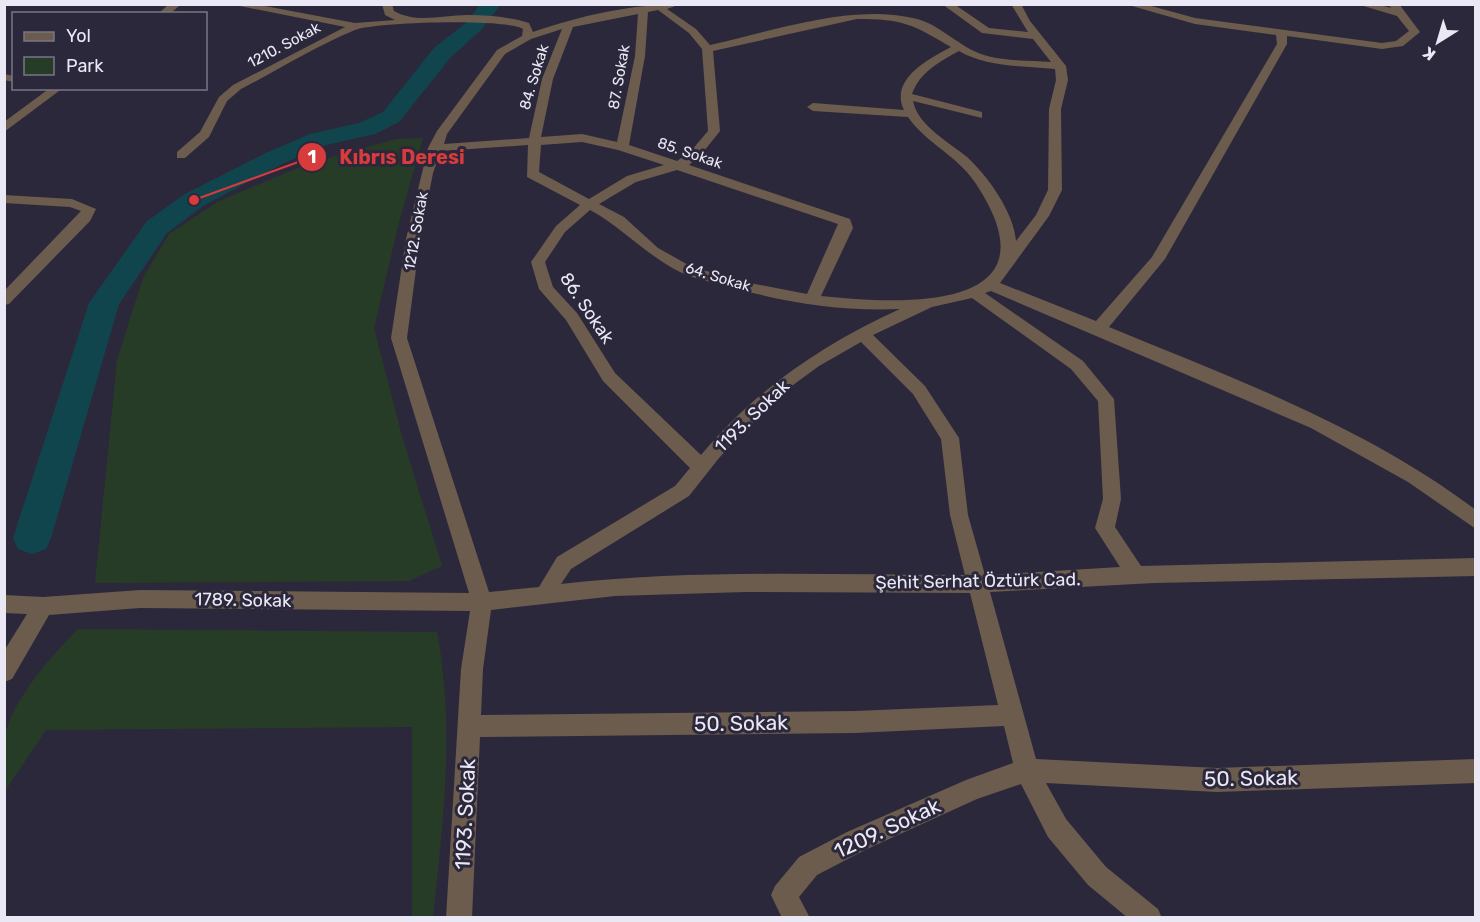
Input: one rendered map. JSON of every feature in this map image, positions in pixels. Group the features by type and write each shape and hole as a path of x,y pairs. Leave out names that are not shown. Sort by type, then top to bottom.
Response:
{"street":[{"path":"236,4 322,22 355,26"},
{"path":"387,4 390,13 406,22"},
{"name":"1212. Sokak","path":"482,602 399,338 413,239 434,147 501,52 527,37 569,24 676,4"},
{"path":"947,4 987,31 1036,36"},
{"path":"1016,4 1036,36 1060,66 1062,80 1055,109 1055,190 1042,216 991,285 1099,327 1312,420 1413,473 1476,521"},
{"path":"1130,4 1195,21 1382,46 1399,44 1415,32 1393,4"},
{"path":"1362,4 1401,14"},
{"path":"661,8 670,17 702,37 707,49 857,16 885,16 914,21 973,55 1009,62 1060,66"},
{"name":"87. Sokak","path":"622,147 640,56 643,11"},
{"name":"1210. Sokak","path":"181,155 205,134 218,106 237,87 355,26 496,18 525,25 528,29 527,37"},
{"name":"84. Sokak","path":"533,140 554,57 569,24"},
{"path":"1099,327 1158,259 1282,44 1281,33"},
{"path":"958,47 925,67 909,84 906,101 917,123 969,166 992,202 1009,236 1005,268"},
{"name":"86. Sokak","path":"701,467 609,377 572,317 546,289 538,261 560,226 590,203 636,177 680,167 696,156 714,131 707,49"},
{"path":"4,128 55,90"},
{"path":"907,96 978,115"},
{"path":"813,107 912,114"},
{"name":"85. Sokak","path":"434,147 582,138 622,147 845,222 847,225 842,240 812,300"},
{"name":"64. Sokak","path":"533,140 532,174 619,220 653,251 687,270 749,288 812,300 868,306 928,303"},
{"path":"4,199 72,203 89,209 85,219 4,300"},
{"name":"1193. Sokak","path":"546,595 553,578 564,562 682,491 701,467 772,392 813,362 862,334 928,303 991,285"},
{"path":"973,292 1077,365 1106,399 1112,499 1105,528 1136,576"},
{"path":"862,334 919,390 950,438 959,515 1027,770 1057,828 1097,876 1149,918"},
{"name":"Şehit Serhat Öztürk Cad.","path":"482,602 615,587 745,582 978,584 1136,576 1476,567"},
{"name":"1789. Sokak","path":"4,604 43,606 140,599 482,602"},
{"name":"1193. Sokak","path":"459,918 472,669 482,602"},
{"path":"4,672 43,606"},
{"name":"50. Sokak","path":"469,726 855,722 1012,715"},
{"name":"50. Sokak","path":"1027,770 1216,780 1476,771"},
{"name":"1209. Sokak","path":"797,918 784,895 807,866 856,841 974,788 1027,770"}],"green space":[{"path":"423,138 399,222 374,328 402,436 442,566 409,581 95,583 117,360 143,278 169,234 219,201 307,164 396,139"},
{"path":"78,629 437,632 445,703 446,739 443,811 433,917 412,917 412,727 46,730 5,791 4,740 14,710 56,652"}],"waterway":[{"path":"32,538 104,303 157,227 194,200 273,159 319,139 366,129 391,117 442,53 474,26 491,4"}],"place":[{"name":"Kıbrıs Deresi","path":"194,200"}]}
